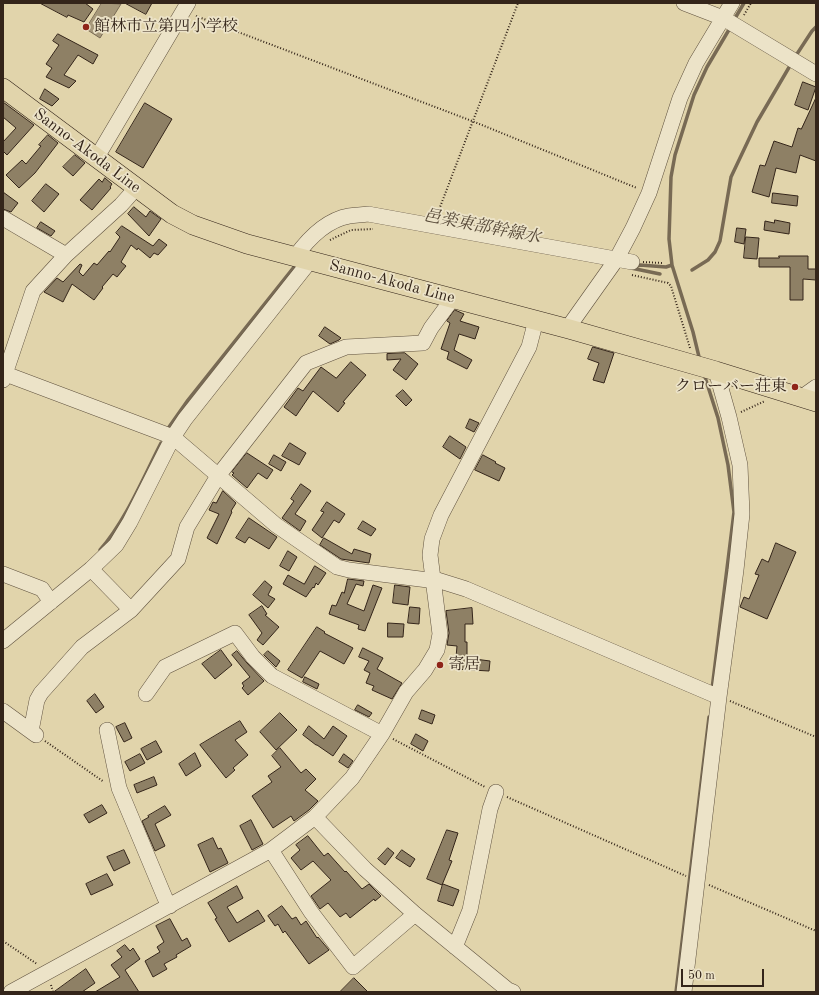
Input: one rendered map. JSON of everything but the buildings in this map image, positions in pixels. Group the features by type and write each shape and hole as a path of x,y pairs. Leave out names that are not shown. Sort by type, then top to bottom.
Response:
{"main road":[{"name":"Sanno-Akoda Line","path":"3,88 172,214 193,225 247,244 536,320 805,395"}],"street":[{"path":"684,3 723,18 816,74"},
{"path":"569,329 572,322 613,263 633,228 649,193 680,98 696,63 732,3"},
{"path":"97,157 186,7"},
{"path":"137,188 116,210 66,255 33,291 4,376 173,437 276,526 337,566 365,572 428,580 434,579 473,592 719,696"},
{"path":"3,641 91,569 116,545 173,437 185,419 302,259 303,247 321,229 335,220 348,216 368,214 433,225 631,268"},
{"path":"3,218 66,255"},
{"path":"3,712 33,733 37,700 41,693 82,647 131,610 178,559 187,527 218,476 306,363 346,347 423,343 431,328 453,298"},
{"path":"11,992 271,850 315,818 352,778 382,734 406,692 425,670 437,650 440,634 430,555 432,539 441,515 529,347 536,320"},
{"path":"684,992 742,514 740,465 729,417 716,371"},
{"path":"91,569 131,610"},
{"path":"3,574 42,589 51,602"},
{"path":"146,694 165,667 235,633 253,656 272,676 382,734"},
{"path":"106,730 119,788 165,898 170,906"},
{"path":"455,947 470,910 490,809 496,792"},
{"path":"315,818 365,869 415,914 510,991"},
{"path":"271,850 310,912 353,967 415,914"}],"path":[{"path":"433,225 518,3"},
{"path":"186,7 649,193"},
{"path":"330,240 350,230 373,229"},
{"path":"662,263 639,261 631,268 668,283 671,286 691,351 692,364"},
{"path":"729,417 805,395"},
{"path":"719,696 816,737"},
{"path":"33,733 111,786 119,788"},
{"path":"382,734 496,792 816,931"},
{"path":"3,941 37,964 46,973 53,992"}],"shaded area":[{"path":"102,3 121,4 100,38 86,29"}],"waterway":[{"path":"734,20 744,3"},
{"path":"795,57 816,27"},
{"path":"700,361 693,332 672,265 669,239 671,177 675,155 694,95 707,67 730,28"},
{"path":"692,270 708,260 715,252 720,241 731,177 757,122 791,64"},
{"path":"636,268 640,265 666,267 672,265"},
{"name":"邑楽東部幹線水","path":"169,427 188,400 294,267"},
{"name":"邑楽東部幹線水","path":"631,268 660,274"},
{"path":"704,374 718,418 728,465 734,512 712,689"},
{"name":"邑楽東部幹線水","path":"100,550 118,526 126,512 161,443"},
{"path":"676,992 709,717"}],"place":[{"name":"館林市立第四小学校","path":"86,27"},
{"name":"クローバー荘東","path":"795,387"},
{"name":"寄居","path":"440,665"}]}
